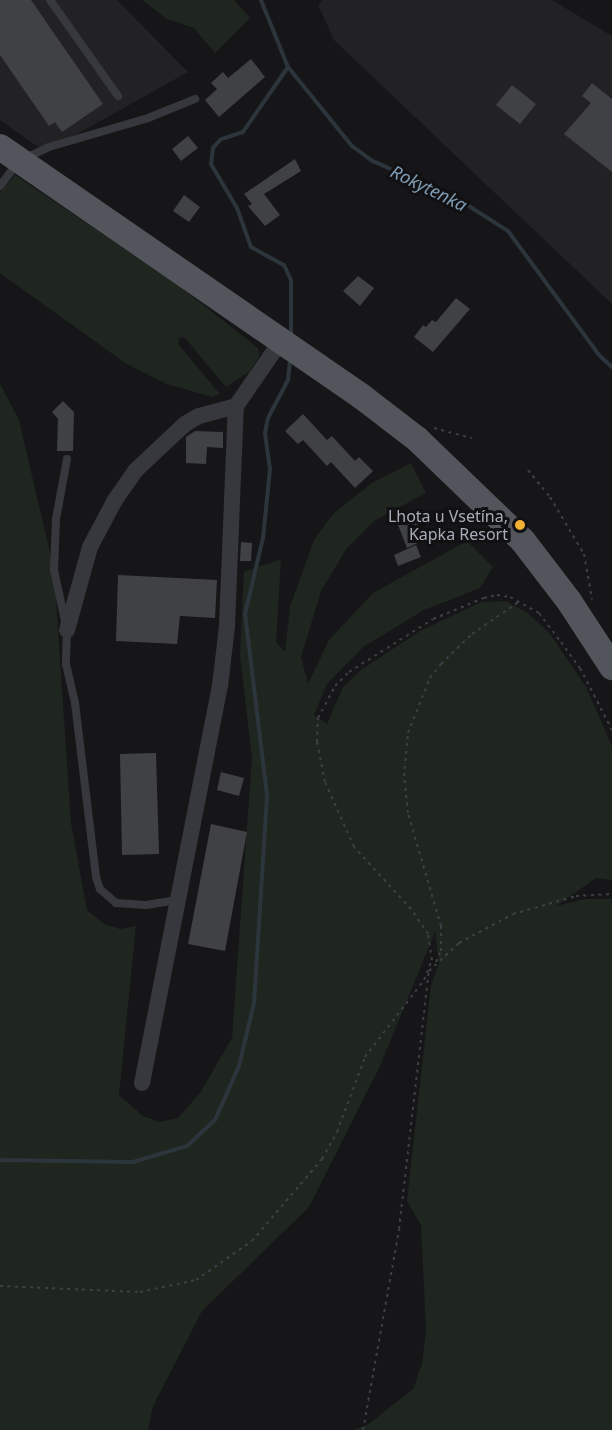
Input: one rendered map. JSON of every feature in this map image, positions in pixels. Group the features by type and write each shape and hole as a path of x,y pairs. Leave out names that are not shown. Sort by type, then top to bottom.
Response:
{"main road":[{"path":"10,154 288,346 417,439 493,509 549,574 612,667"}],"street":[{"path":"67,630 90,547 110,508 136,470 185,424 199,416 236,406 288,346"},
{"path":"142,1083 220,686 226,626 236,406"}],"lane":[{"path":"50,0 118,96"},
{"path":"0,186 10,154 49,147 148,118 195,99"},
{"path":"67,459 53,555 67,630 66,664 75,704 100,889 108,898 126,906 178,900"}],"path":[{"path":"528,470 550,496 584,554 593,602"},
{"path":"363,1430 399,1229 429,971 428,934 411,909 365,861 340,821 325,782 317,742 318,717 335,686 349,672 433,619 497,595 521,601 539,614 580,668 612,730"},
{"path":"435,965 441,951 441,926 408,813 404,776 408,733 430,678 441,664 472,634 521,601"},
{"path":"0,1286 140,1292 196,1280 252,1241 322,1159 338,1132 364,1057 435,965 459,943 513,915 576,896 612,894"}],"shaded area":[{"path":"0,0 117,0 188,72 45,152 0,120"},
{"path":"142,0 234,0 250,18 215,53 194,28 167,19"},
{"path":"322,0 552,0 612,36 612,304 334,40 318,5"},
{"path":"15,175 174,282 258,348 259,357 249,372 226,387 185,338 180,337 178,344 220,394 212,397 167,384 125,363 0,273 0,192"},
{"path":"0,384 19,420 54,570 71,823 87,910 104,924 120,929 136,926 119,1095 143,1116 159,1122 178,1118 200,1093 232,1038 252,757 240,656 244,572 281,559 276,642 285,652 290,607 314,540 333,514 372,483 411,463 426,493 374,521 347,548 321,591 301,657 308,684 329,640 373,593 467,541 493,567 480,588 424,610 363,647 327,684 314,715 327,724 343,687 361,670 420,631 481,602 506,601 529,614 550,634 586,687 612,746 612,880 596,878 556,906 585,899 612,899 612,1430 353,1430 369,1424 413,1389 422,1364 426,1330 421,1225 407,1201 431,985 439,963 435,932 380,1066 309,1207 202,1311 153,1406 148,1430 0,1430"}],"building":[{"path":"0,0 31,0 103,104 62,132 55,122 49,126 0,55"},
{"path":"251,59 265,77 219,117 205,100 217,89 211,83 223,72 228,78"},
{"path":"592,83 612,99 612,172 564,134 591,103 582,96"},
{"path":"512,85 536,104 520,124 496,105"},
{"path":"188,136 198,148 181,161 172,149"},
{"path":"295,159 301,171 264,194 280,215 265,226 248,206 252,204 244,194"},
{"path":"184,195 200,207 189,222 173,211"},
{"path":"358,276 374,288 360,306 343,291"},
{"path":"456,298 470,309 433,352 414,337 423,325 426,327 432,320 436,322"},
{"path":"63,401 74,412 73,451 57,451 58,419 52,412"},
{"path":"303,414 327,440 332,436 355,461 359,457 373,471 355,488 331,462 327,466 303,440 298,444 285,431"},
{"path":"195,431 223,432 223,448 207,447 206,464 186,463 186,437"},
{"path":"415,518 424,540 407,548 398,525"},
{"path":"241,542 252,543 251,561 240,561"},
{"path":"416,545 421,557 398,566 394,555"},
{"path":"118,575 217,580 215,618 180,616 177,644 116,641"},
{"path":"156,753 159,854 122,855 120,754"},
{"path":"221,772 244,778 239,796 217,790"},
{"path":"211,824 247,832 225,951 188,944"}],"waterway":[{"name":"Rokytenka","path":"261,0 288,67 352,146 373,161 461,201 508,231 599,355 612,367"},
{"path":"288,67 243,132 221,139 213,148 211,164 237,208 251,247 284,265 291,280 291,338"},
{"path":"0,1160 133,1162 187,1146 215,1120 239,1066 254,1003 267,795 245,614 263,538 270,469 265,433 268,418 288,380 290,360"}],"place":[{"name":"Lhota u Vsetína, Kapka Resort","path":"520,525"}]}
